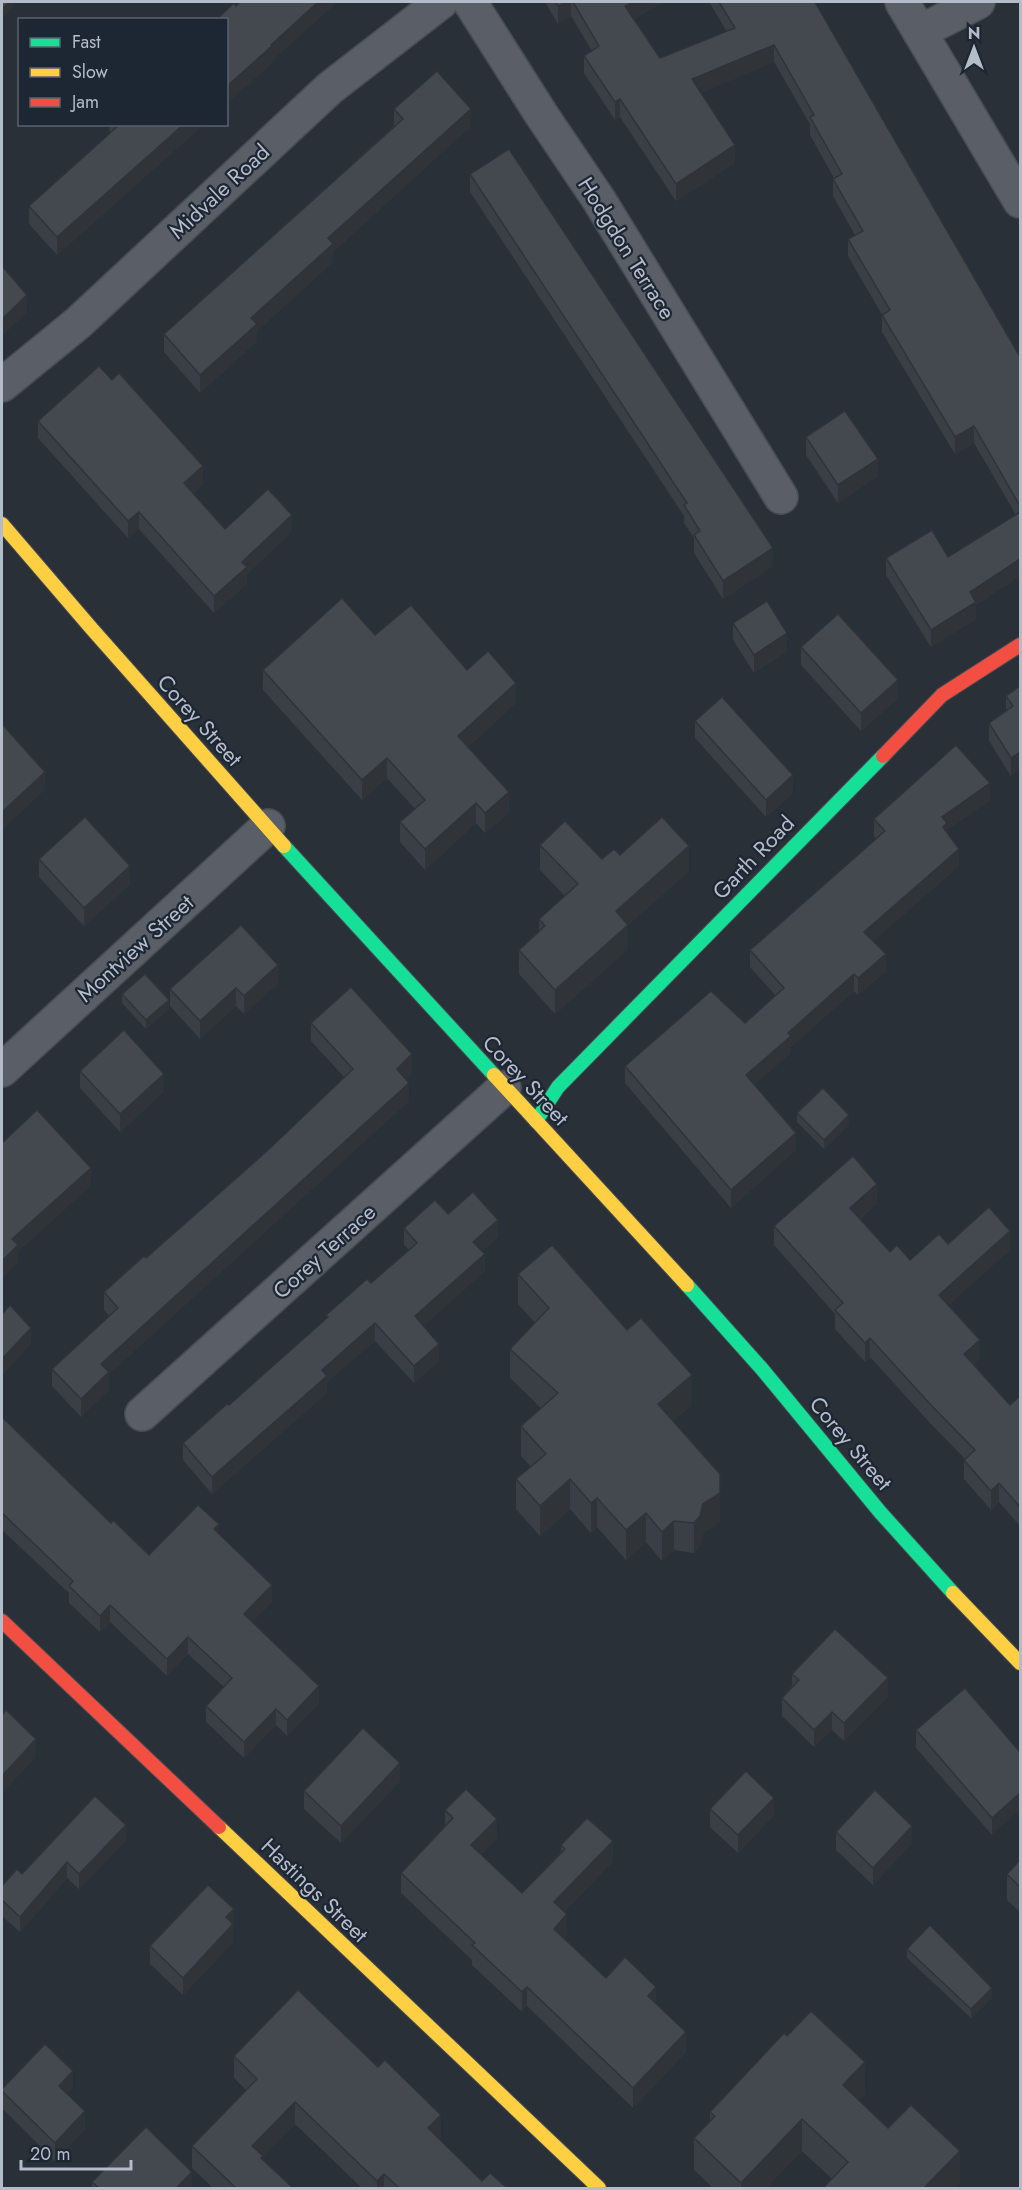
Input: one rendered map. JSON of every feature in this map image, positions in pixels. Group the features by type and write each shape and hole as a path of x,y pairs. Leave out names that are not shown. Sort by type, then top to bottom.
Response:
{"street":[{"name":"Midvale Road","path":"2,385 78,323 330,88 441,2"},
{"name":"Hodgdon Terrace","path":"470,2 599,200 781,497"},
{"path":"902,2 1020,201"},
{"path":"920,32 978,2"},
{"name":"Corey Street","path":"2,524 87,625 268,826 504,1088 746,1350 902,1537 1020,1663"},
{"name":"Garth Road","path":"536,1121 558,1087 942,695 1020,645"},
{"name":"Montview Street","path":"2,1070 268,826"},
{"name":"Corey Terrace","path":"142,1414 504,1088"},
{"name":"Hastings Street","path":"2,1621 599,2188"}],"building":[{"path":"2,2 9,2 2,9"},
{"path":"240,2 318,2 228,85 228,18 218,18 234,3 236,6"},
{"path":"573,2 634,2 625,6 660,58 735,28 719,2 815,2 1020,357 1020,506 974,426 955,437 882,315 890,310 848,239 863,231 833,179 842,174 810,117 814,115 774,45 692,79 735,145 676,184 620,99 615,102 584,56 599,46"},
{"path":"437,71 471,109 328,238 333,244 251,318 257,324 200,375 164,334 403,119 394,109"},
{"path":"118,126 182,126 57,237 29,206"},
{"path":"509,149 773,548 723,581 694,535 700,531 684,505 687,503 470,174"},
{"path":"2,266 27,295 2,319"},
{"path":"99,366 112,380 119,373 203,466 184,483 225,529 268,489 292,515 242,562 247,567 214,596 139,512 128,521 38,421"},
{"path":"845,411 878,459 838,485 806,437"},
{"path":"1020,512 1020,559 970,592 976,602 931,630 886,558 932,530 948,557"},
{"path":"342,598 375,635 411,605 467,670 488,651 516,683 458,736 509,792 485,813 476,803 425,849 400,822 425,800 387,758 362,780 263,670"},
{"path":"767,601 787,633 754,655 733,623"},
{"path":"838,614 898,680 861,713 801,647"},
{"path":"1020,686 1020,752 1011,758 989,723 1013,706 1006,696"},
{"path":"722,697 793,775 766,800 695,721"},
{"path":"2,724 45,772 2,812"},
{"path":"956,745 990,783 942,817 947,823 943,827 959,849 864,932 886,954 858,978 854,974 788,1033 791,1036 746,1075 796,1133 731,1190 625,1066 711,991 745,1023 784,988 750,950 885,831 874,819"},
{"path":"85,817 130,866 84,908 39,859"},
{"path":"662,817 689,846 616,911 628,925 555,990 519,950 545,926 539,919 578,884 540,845 565,821 602,859 614,849 620,855"},
{"path":"241,925 278,965 244,996 236,988 200,1021 170,989"},
{"path":"145,974 169,1000 146,1020 122,994"},
{"path":"351,987 412,1054 397,1069 409,1083 101,1364 109,1372 81,1399 52,1369 118,1308 104,1292 267,1151 353,1069 311,1023"},
{"path":"124,1030 164,1074 120,1114 80,1071"},
{"path":"823,1088 849,1115 824,1140 797,1113"},
{"path":"37,1110 91,1168 12,1239 18,1245 2,1261 2,1143"},
{"path":"853,1156 877,1184 850,1208 890,1252 897,1245 910,1260 939,1234 948,1244 989,1207 1010,1231 939,1295 980,1340 964,1354 1010,1405 1020,1396 1020,1507 999,1483 991,1491 964,1460 975,1450 870,1338 865,1343 835,1310 843,1303 774,1226"},
{"path":"473,1192 498,1220 473,1242 485,1254 415,1316 439,1344 414,1366 375,1323 322,1370 327,1376 212,1477 183,1443 328,1317 326,1315 367,1279 371,1283 417,1243 404,1228 435,1200 448,1214"},
{"path":"552,1245 627,1330 641,1318 692,1375 658,1404 720,1474 720,1493 703,1504 700,1516 694,1523 674,1521 662,1532 646,1513 626,1530 597,1498 591,1503 570,1479 540,1506 516,1479 546,1454 521,1426 558,1393 510,1349 549,1308 518,1274"},
{"path":"10,1305 31,1328 2,1359 2,1314"},
{"path":"2,1417 111,1523 113,1520 149,1555 198,1505 219,1524 214,1529 272,1585 244,1614 319,1686 287,1720 276,1709 244,1742 206,1706 232,1678 188,1637 167,1659 110,1605 100,1616 69,1586 73,1581 2,1513"},
{"path":"835,1629 888,1678 844,1723 832,1712 814,1730 782,1698 799,1680 792,1674"},
{"path":"965,1688 1020,1752 1020,1793 992,1818 916,1730"},
{"path":"6,1710 36,1739 2,1776 2,1715"},
{"path":"363,1728 400,1763 341,1826 304,1791"},
{"path":"746,1771 774,1798 738,1835 710,1809"},
{"path":"466,1789 497,1819 471,1845 522,1893 565,1849 561,1845 587,1818 613,1841 554,1902 567,1914 554,1929 606,1978 625,1957 656,1987 648,1996 686,2032 633,2088 527,1987 522,1992 472,1945 475,1943 401,1873 453,1818 445,1810"},
{"path":"875,1790 912,1826 873,1868 836,1832"},
{"path":"95,1796 126,1825 79,1874 67,1862 20,1917 2,1900 2,1886 17,1869 22,1874"},
{"path":"1020,1860 1020,1887 1007,1874"},
{"path":"208,1885 234,1909 226,1917 233,1924 183,1978 150,1946"},
{"path":"930,1925 992,1988 971,2009 907,1949"},
{"path":"298,1990 378,2067 385,2060 441,2115 428,2128 482,2181 490,2173 507,2188 399,2188 384,2174 377,2181 295,2102 252,2146 263,2156 261,2158 293,2188 236,2188 192,2146 257,2079 234,2056"},
{"path":"811,2011 865,2062 843,2085 888,2128 911,2105 960,2151 924,2188 823,2188 848,2162 802,2119 741,2183 694,2138 715,2116 710,2112 784,2033 787,2036"},
{"path":"45,2044 73,2071 59,2086 85,2111 55,2143 2,2091"},
{"path":"146,2127 192,2172 176,2188 99,2188 92,2182"}],"traffic: fast":[{"path":"536,1121 558,1087 883,756"},
{"path":"284,846 494,1075"},
{"path":"687,1285 762,1369 880,1512 953,1593"}],"traffic: slow":[{"path":"2,524 284,846"},
{"path":"494,1075 687,1285"},
{"path":"953,1593 1020,1663"},
{"path":"219,1827 599,2188"}],"traffic: jam":[{"path":"883,756 942,695 1020,645"},
{"path":"2,1621 219,1827"}]}
